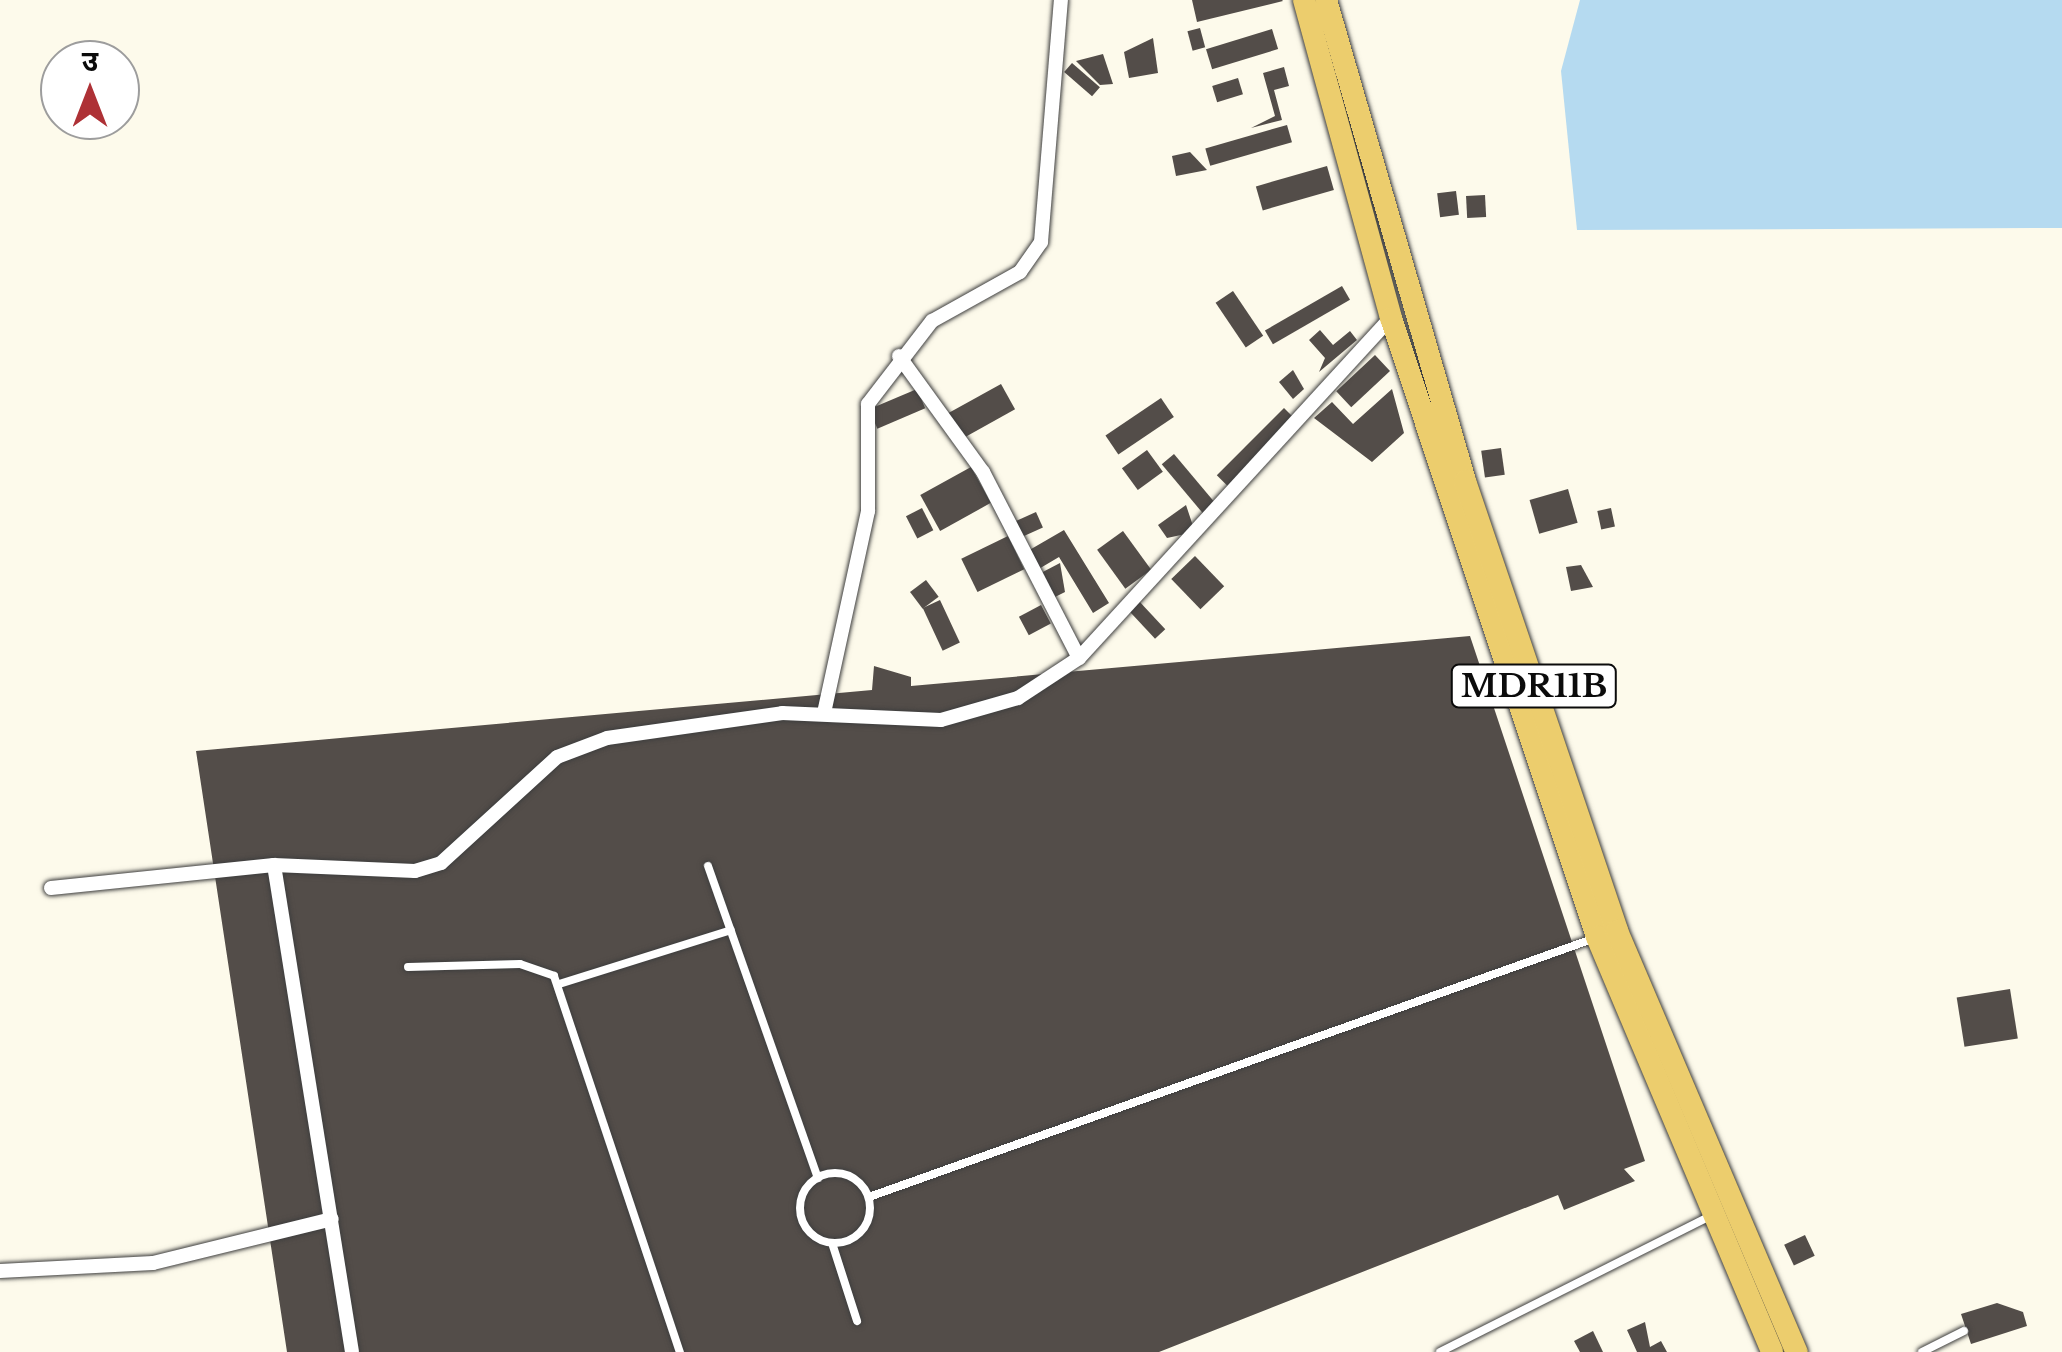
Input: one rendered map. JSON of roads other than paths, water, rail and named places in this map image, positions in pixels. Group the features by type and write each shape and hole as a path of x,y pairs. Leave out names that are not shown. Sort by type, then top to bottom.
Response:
{"main road":[{"name":"MDR11B","path":"1304,0 1396,307 1597,938 1710,1216 1772,1352"},
{"name":"MDR11B","path":"1326,0 1396,307 1617,931 1797,1352"}],"street":[{"path":"824,713 868,511 868,404 899,356 932,321 1020,272 1041,242 1062,0"},
{"path":"51,888 274,865 415,871 441,863 557,757 655,728 824,713 941,720 984,711 1079,658 1396,307"},
{"path":"899,356 982,472 1079,658"},
{"path":"274,865 352,1352"},
{"path":"0,1270 153,1264 332,1218"}],"lane":[{"path":"708,866 818,1178"},
{"path":"559,984 731,930"},
{"path":"869,1197 1597,938"},
{"path":"408,967 520,964 545,967 559,984 680,1352"},
{"path":"832,1244 862,1231 869,1197 854,1178 818,1178 803,1194 801,1216 832,1244 857,1321"},
{"path":"1440,1352 1710,1216"},
{"path":"1922,1352 1964,1331"}],"water":[{"path":"1580,0 2062,0 2062,228 1577,230 1561,71"}]}
